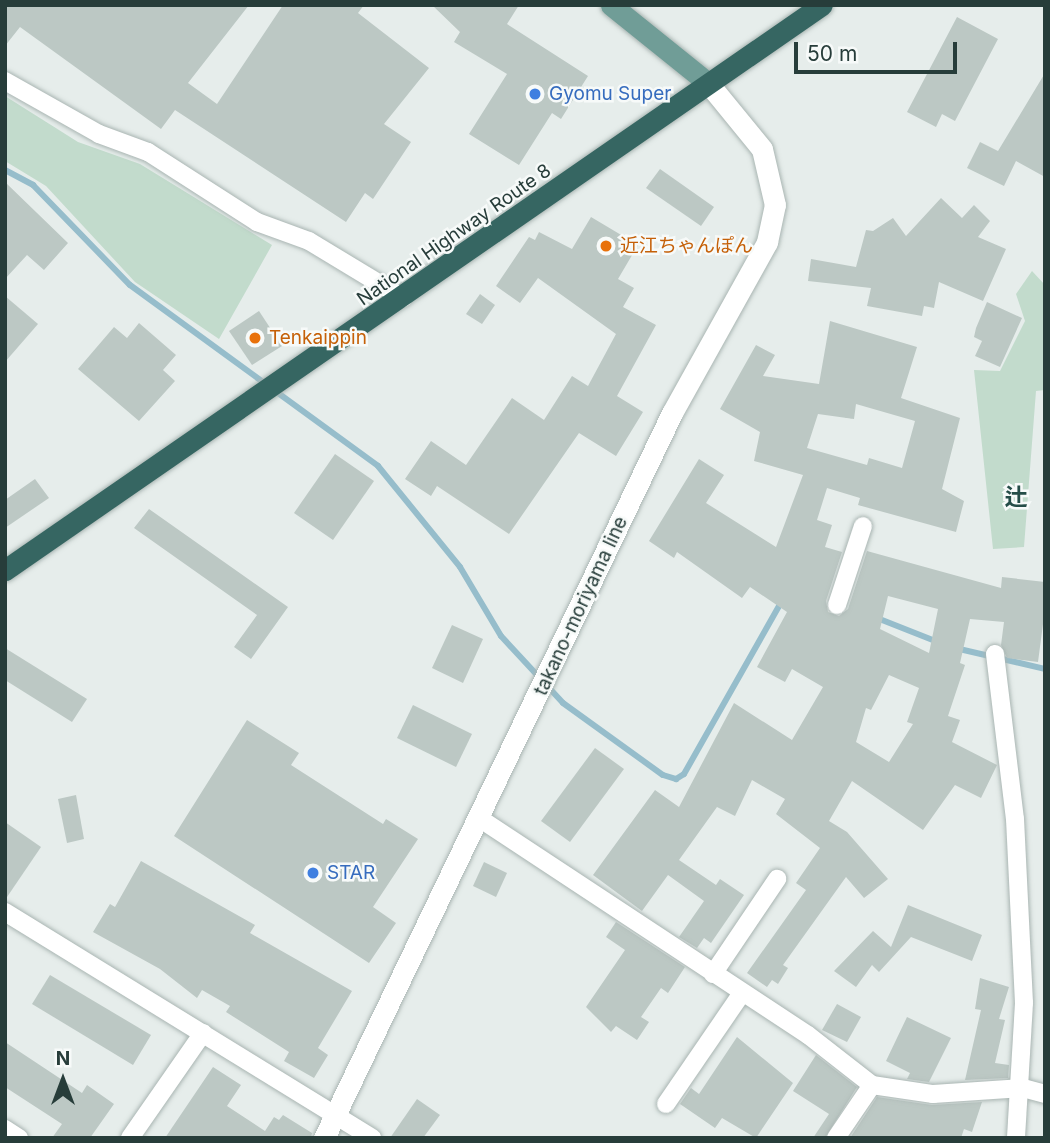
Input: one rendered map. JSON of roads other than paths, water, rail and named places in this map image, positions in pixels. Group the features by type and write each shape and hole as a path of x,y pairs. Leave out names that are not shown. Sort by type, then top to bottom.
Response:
{"highway":[{"name":"National Highway Route 8","path":"5,570 280,384 822,5"}],"main road":[{"path":"611,5 708,83"},
{"name":"takano-moriyama line","path":"324,1138 480,818 672,413 767,242 775,205 762,149 708,83"}],"street":[{"path":"5,80 99,134 148,152 257,222 362,269 403,298"},
{"path":"840,597 863,526"},
{"path":"995,662 1014,819 1023,1088 1016,1138"},
{"path":"480,818 742,993 872,1084 933,1094 1023,1088 1045,1094"},
{"path":"713,974 777,879"},
{"path":"5,912 372,1138"},
{"path":"666,1104 742,993"},
{"path":"130,1138 203,1033"},
{"path":"836,1138 872,1084"},
{"path":"5,1129 19,1138"}],"waterway":[{"path":"5,170 33,185 130,285 378,466 460,567 501,636 563,703 663,775 676,779 684,774 783,599"},
{"path":"877,618 938,642"},
{"path":"955,648 1045,669"}],"place":[{"name":"Gyomu Super","path":"535,94"},
{"name":"近江ちゃんぽん","path":"606,246"},
{"name":"Tenkaippin","path":"255,338"},
{"name":"STAR","path":"313,873"}],"district":[{"name":"辻","path":"1016,497"}]}
